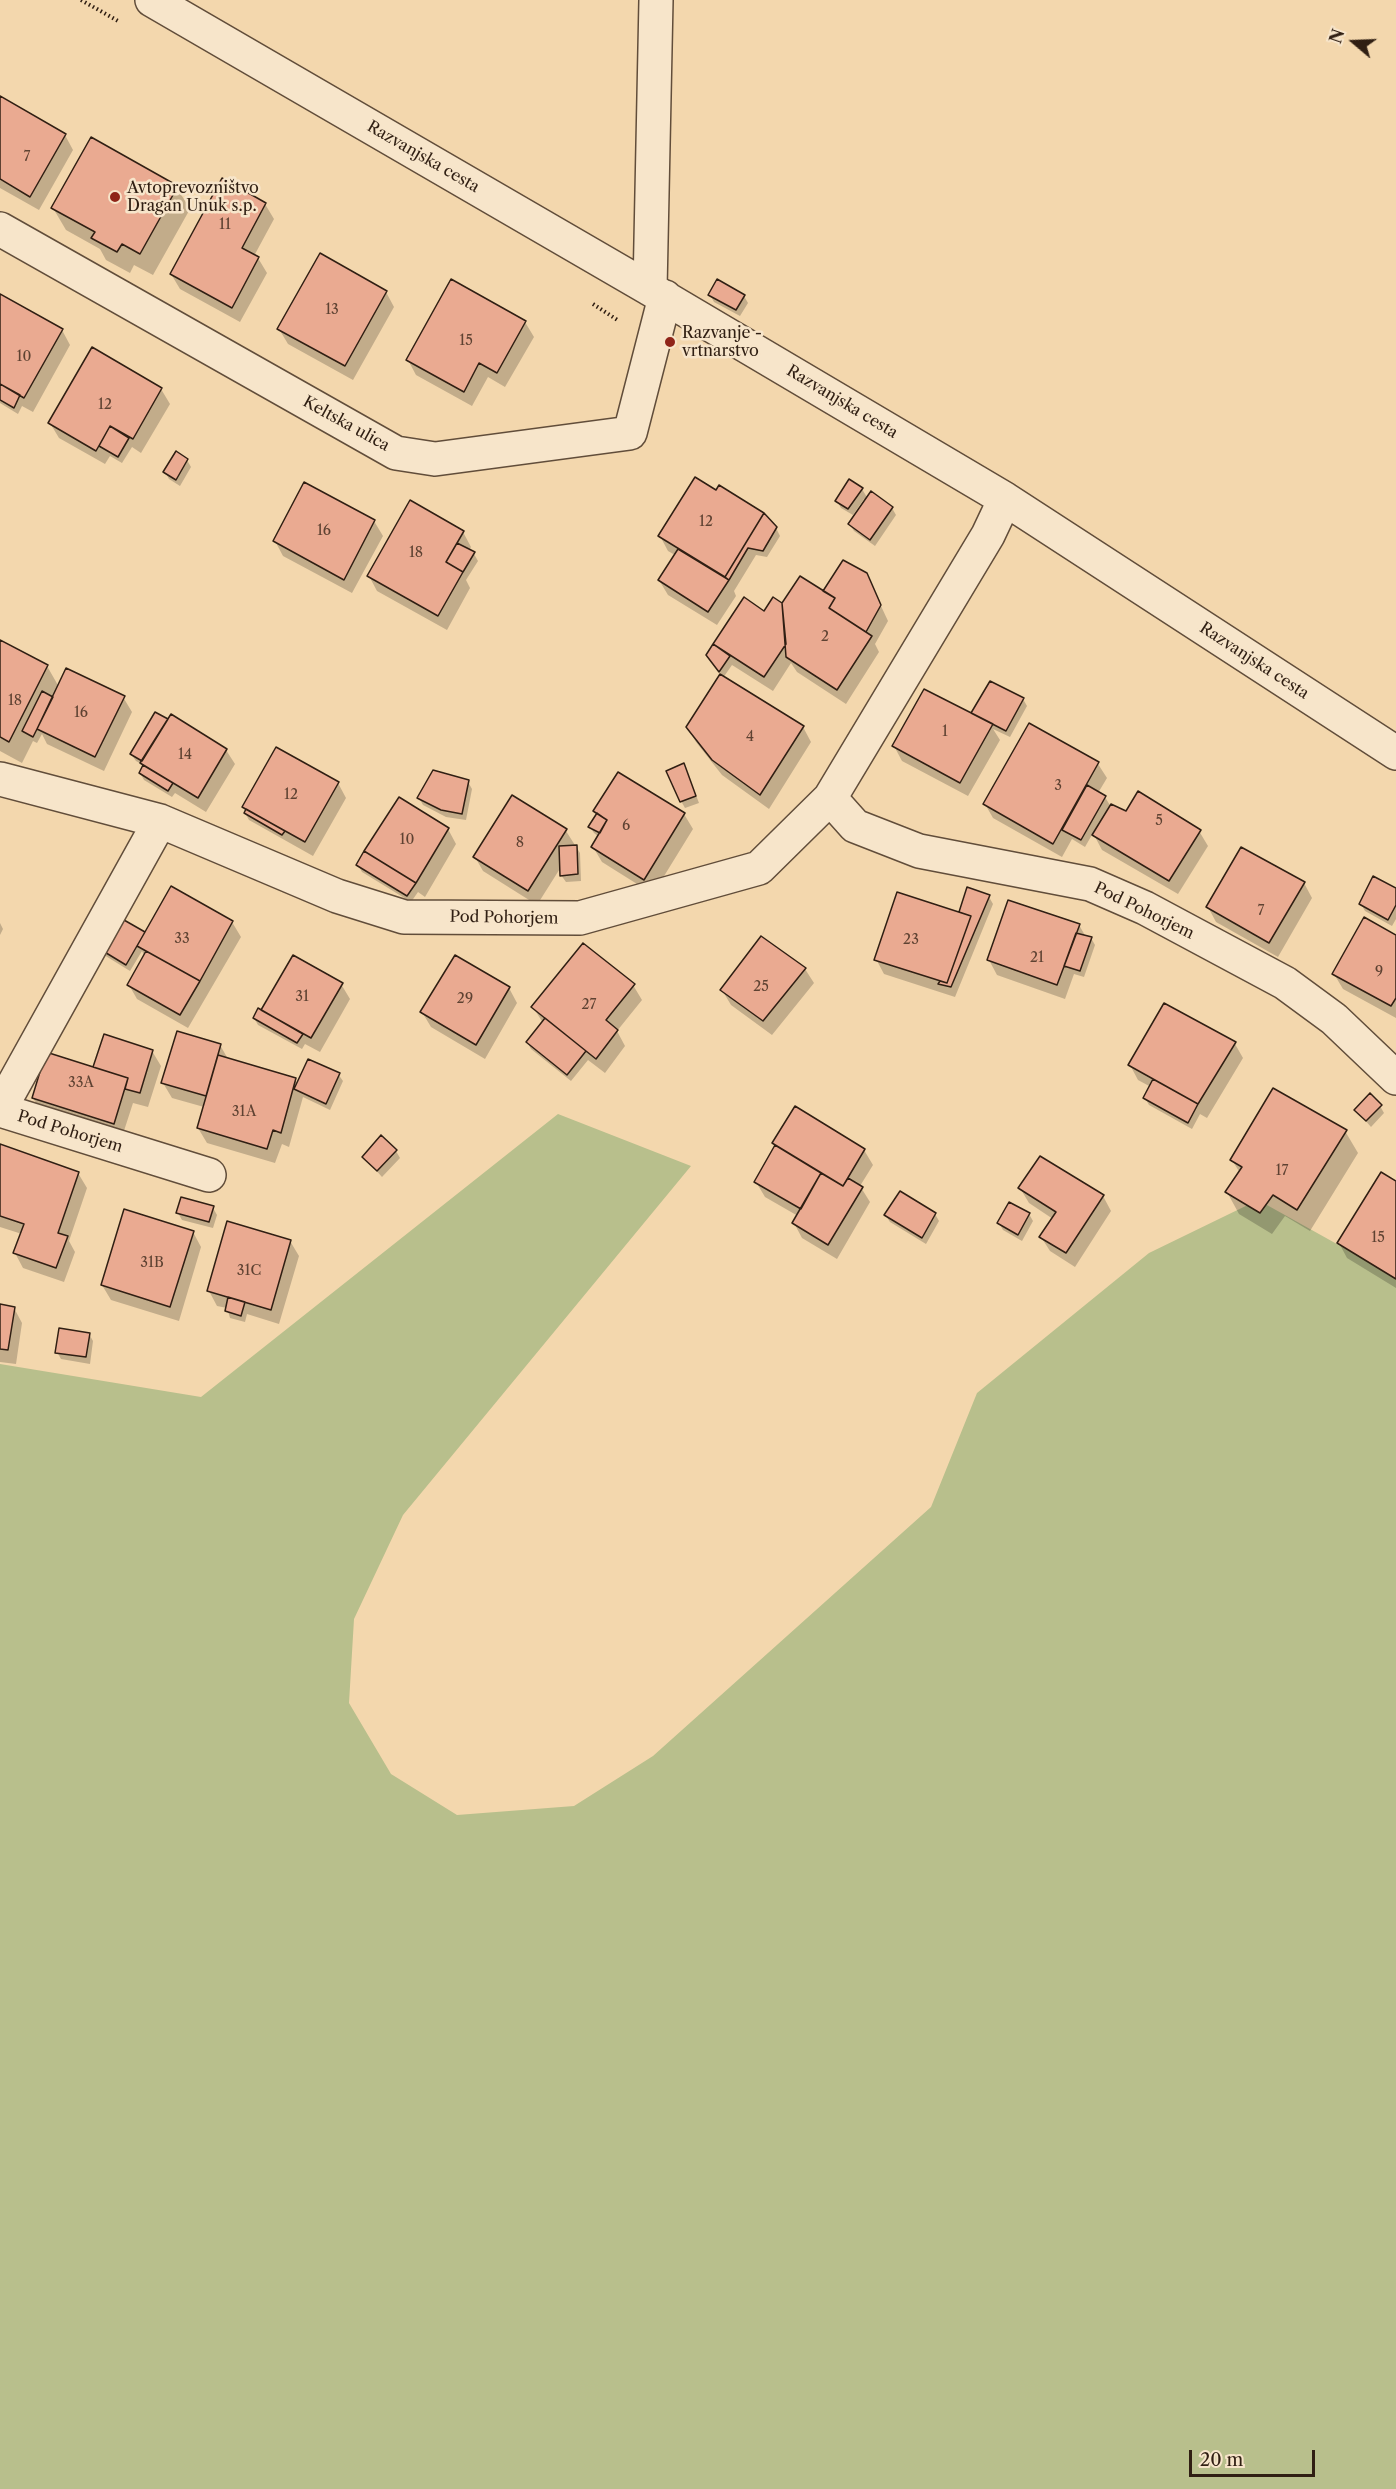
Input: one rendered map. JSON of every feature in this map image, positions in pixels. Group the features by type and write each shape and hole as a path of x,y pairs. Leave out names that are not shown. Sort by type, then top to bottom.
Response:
{"street":[{"name":"Razvanjska cesta","path":"152,0 657,293 1005,499 1396,753"},
{"path":"656,0 657,293"},
{"name":"Keltska ulica","path":"0,229 396,453 435,459 630,434 657,293"},
{"name":"Pod Pohorjem","path":"0,779 160,821 337,896 404,917 580,918 759,868 830,798 988,535 1005,499"},
{"name":"Pod Pohorjem","path":"830,798 855,826 919,851 1090,884 1145,908 1285,983 1334,1019 1396,1078"},
{"name":"Pod Pohorjem","path":"160,821 0,1110 209,1175"}],"green space":[{"path":"558,1114 691,1166 403,1515 354,1619 349,1703 391,1774 457,1815 574,1806 653,1756 931,1507 977,1393 1149,1253 1258,1200 1396,1277 1396,2489 0,2489 0,1364 201,1397"}],"building":[{"path":"0,96 66,134 30,197 0,179"},
{"name":"Avtoprevozništvo Dragan Unuk s.p.","path":"91,137 178,186 140,254 122,244 117,252 91,238 95,232 51,208"},
{"path":"222,178 266,203 242,248 259,257 232,308 170,274"},
{"path":"320,253 387,291 345,366 277,329"},
{"path":"451,279 526,321 497,373 479,363 464,392 406,360"},
{"path":"717,279 745,295 736,310 708,295"},
{"path":"0,294 63,329 24,398 0,384"},
{"path":"92,347 162,388 133,439 110,426 96,451 48,423"},
{"path":"0,384 20,395 14,408 0,400"},
{"path":"110,426 129,438 118,457 99,446"},
{"path":"176,451 188,459 176,480 163,472"},
{"path":"695,477 716,490 719,485 764,513 725,577 658,536"},
{"path":"849,479 863,488 848,509 835,501"},
{"path":"304,482 375,520 344,580 273,541"},
{"path":"871,491 893,507 870,540 848,524"},
{"path":"410,500 464,531 446,562 463,572 438,616 367,576"},
{"path":"764,513 777,527 763,551 748,548 729,580 725,577"},
{"path":"457,543 475,552 463,572 446,562"},
{"path":"678,549 729,580 708,612 658,580"},
{"path":"843,560 867,573 881,605 866,632 829,608 835,598 823,591"},
{"path":"800,576 835,598 829,608 872,636 837,690 786,657 782,603"},
{"path":"744,597 764,611 773,597 782,603 786,644 764,677 713,644"},
{"path":"0,640 48,665 9,742 0,737"},
{"path":"713,644 730,656 719,672 706,655"},
{"path":"66,668 125,696 95,757 37,729"},
{"path":"720,674 804,726 760,795 712,760 686,727"},
{"path":"990,681 1024,698 1006,731 971,713"},
{"path":"924,689 993,724 960,783 892,746"},
{"path":"42,691 53,697 33,737 22,731"},
{"path":"155,712 168,719 142,761 130,754"},
{"path":"171,714 227,749 198,798 140,763"},
{"path":"1029,723 1099,762 1053,844 983,804"},
{"path":"276,747 339,782 305,842 242,807"},
{"path":"684,763 696,796 680,802 666,771"},
{"path":"143,765 173,783 168,791 139,773"},
{"path":"433,770 469,780 462,814 441,810 417,798"},
{"path":"618,772 685,813 644,880 591,847 607,820 593,811"},
{"path":"1087,785 1106,796 1081,840 1062,830"},
{"path":"1138,791 1201,830 1169,881 1092,835 1111,804 1126,811"},
{"path":"512,795 567,829 528,891 473,857"},
{"path":"399,797 449,828 416,883 364,851"},
{"path":"246,809 285,831 282,835 244,813"},
{"path":"597,813 607,820 600,833 588,827"},
{"path":"577,845 578,874 560,876 559,846"},
{"path":"1241,847 1305,882 1269,943 1206,907"},
{"path":"364,851 416,883 407,896 356,865"},
{"path":"1373,876 1396,888 1396,905 1388,920 1359,904"},
{"path":"171,886 233,921 200,981 137,946"},
{"path":"967,887 990,895 951,987 938,984 940,981 947,983 971,916 959,912"},
{"path":"897,892 971,916 947,983 874,960"},
{"path":"1008,900 1080,924 1057,985 987,960"},
{"path":"117,916 145,932 126,965 98,948"},
{"path":"1364,917 1396,935 1396,998 1391,1006 1332,974"},
{"path":"1076,933 1092,937 1080,971 1064,966"},
{"path":"761,936 806,968 763,1021 720,990"},
{"path":"583,943 635,984 606,1020 618,1030 596,1059 531,1007"},
{"path":"146,951 200,981 180,1015 127,985"},
{"path":"293,955 343,983 311,1038 261,1010"},
{"path":"455,955 510,987 476,1045 420,1012"},
{"path":"1164,1003 1236,1042 1198,1104 1128,1065"},
{"path":"258,1008 303,1034 297,1043 253,1018"},
{"path":"545,1018 586,1051 567,1075 526,1042"},
{"path":"177,1031 221,1044 206,1096 161,1083"},
{"path":"104,1034 153,1050 140,1093 125,1089 128,1078 93,1067"},
{"path":"46,1052 128,1078 114,1124 32,1098"},
{"path":"218,1055 296,1078 281,1133 273,1130 267,1149 197,1128"},
{"path":"308,1059 340,1073 326,1104 294,1089"},
{"path":"1153,1079 1198,1104 1188,1123 1143,1098"},
{"path":"1273,1088 1347,1130 1297,1210 1273,1195 1260,1213 1225,1192 1242,1167 1230,1160"},
{"path":"1370,1093 1382,1105 1366,1121 1354,1110"},
{"path":"795,1106 865,1149 843,1186 772,1143"},
{"path":"381,1135 397,1150 377,1171 362,1157"},
{"path":"0,1144 79,1172 58,1233 68,1236 56,1268 13,1253 24,1224 0,1216"},
{"path":"775,1145 821,1173 801,1209 754,1182"},
{"path":"1040,1156 1104,1195 1066,1253 1039,1237 1056,1212 1018,1188"},
{"path":"1381,1172 1396,1181 1396,1279 1337,1243"},
{"path":"821,1173 843,1186 848,1178 863,1187 828,1245 792,1223"},
{"path":"900,1191 936,1213 922,1238 884,1215"},
{"path":"181,1197 214,1206 209,1222 176,1213"},
{"path":"1009,1202 1030,1213 1018,1235 997,1223"},
{"path":"124,1209 194,1231 170,1307 101,1285"},
{"path":"227,1221 291,1240 271,1310 207,1291"},
{"path":"228,1297 245,1302 241,1316 225,1311"},
{"path":"0,1304 15,1307 8,1350 0,1349"},
{"path":"59,1328 90,1333 86,1357 55,1353"}],"place":[{"name":"Avtoprevozništvo Dragan Unuk s.p.","path":"115,197"},
{"name":"Razvanje - vrtnarstvo","path":"670,342"}]}
